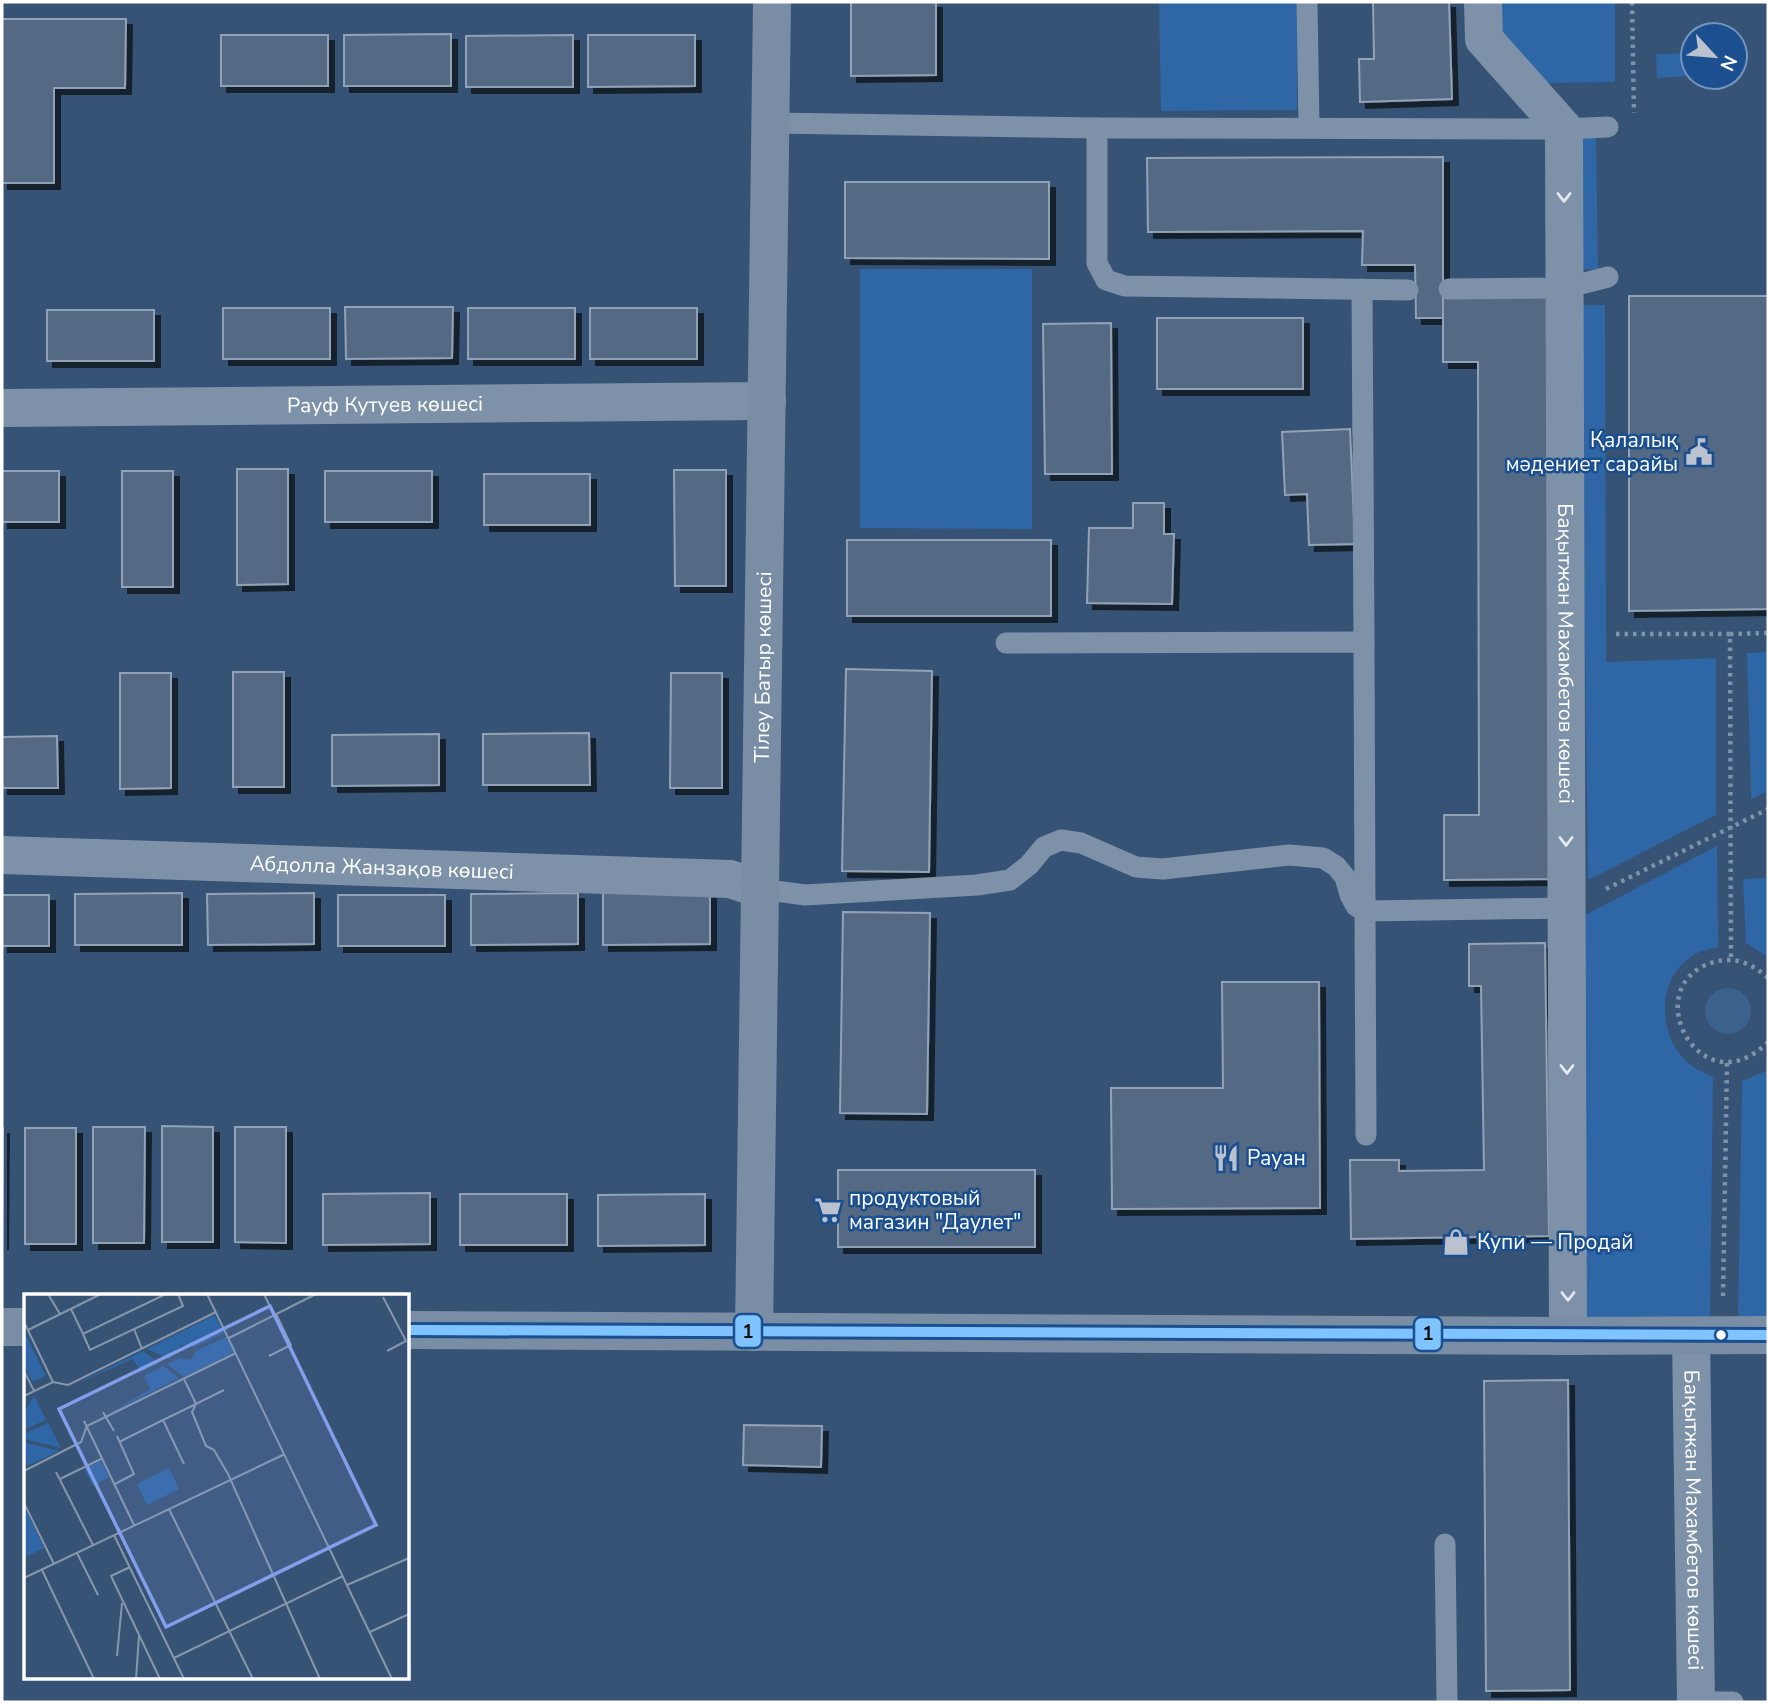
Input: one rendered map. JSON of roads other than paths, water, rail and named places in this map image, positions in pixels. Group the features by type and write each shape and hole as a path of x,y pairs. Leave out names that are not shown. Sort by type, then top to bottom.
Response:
{"street":[{"name":"Тілеу Батыр көшесі","path":"754,1332 772,2"},
{"path":"1483,2 1484,39 1564,129"},
{"name":"Бақытжан Махамбетов көшесі","path":"1564,129 1568,1336"},
{"name":"Рауф Кутуев көшесі","path":"2,408 767,401"},
{"name":"Абдолла Жанзақов көшесі","path":"2,855 730,879 760,889"},
{"path":"2,1326 24,1327"},
{"path":"410,1330 1768,1335"},
{"name":"Бақытжан Махамбетов көшесі","path":"1696,1702 1707,1336"}],"lane":[{"path":"1307,2 1309,128"},
{"path":"772,123 1097,128 1608,127"},
{"path":"1097,128 1097,263 1106,279 1125,286 1408,290"},
{"path":"1449,289 1564,288 1608,277"},
{"path":"1362,289 1366,1135"},
{"path":"1006,643 1364,642"},
{"path":"760,889 805,895 977,885 1010,880 1029,865 1044,847 1061,840 1081,843 1136,867 1163,869 1289,855 1324,858 1336,866 1345,877 1356,906 1365,911 1566,908"},
{"path":"1445,1544 1447,1702"},
{"path":"1696,1702 1733,1702"}],"place":[{"name":"Қалалық мәдениет сарайы","path":"1699,452"},
{"name":"Рауан","path":"1226,1158"},
{"name":"продуктовый магазин \"Даулет\"","path":"828,1210"},
{"name":"Купи — Продай","path":"1456,1242"}]}
